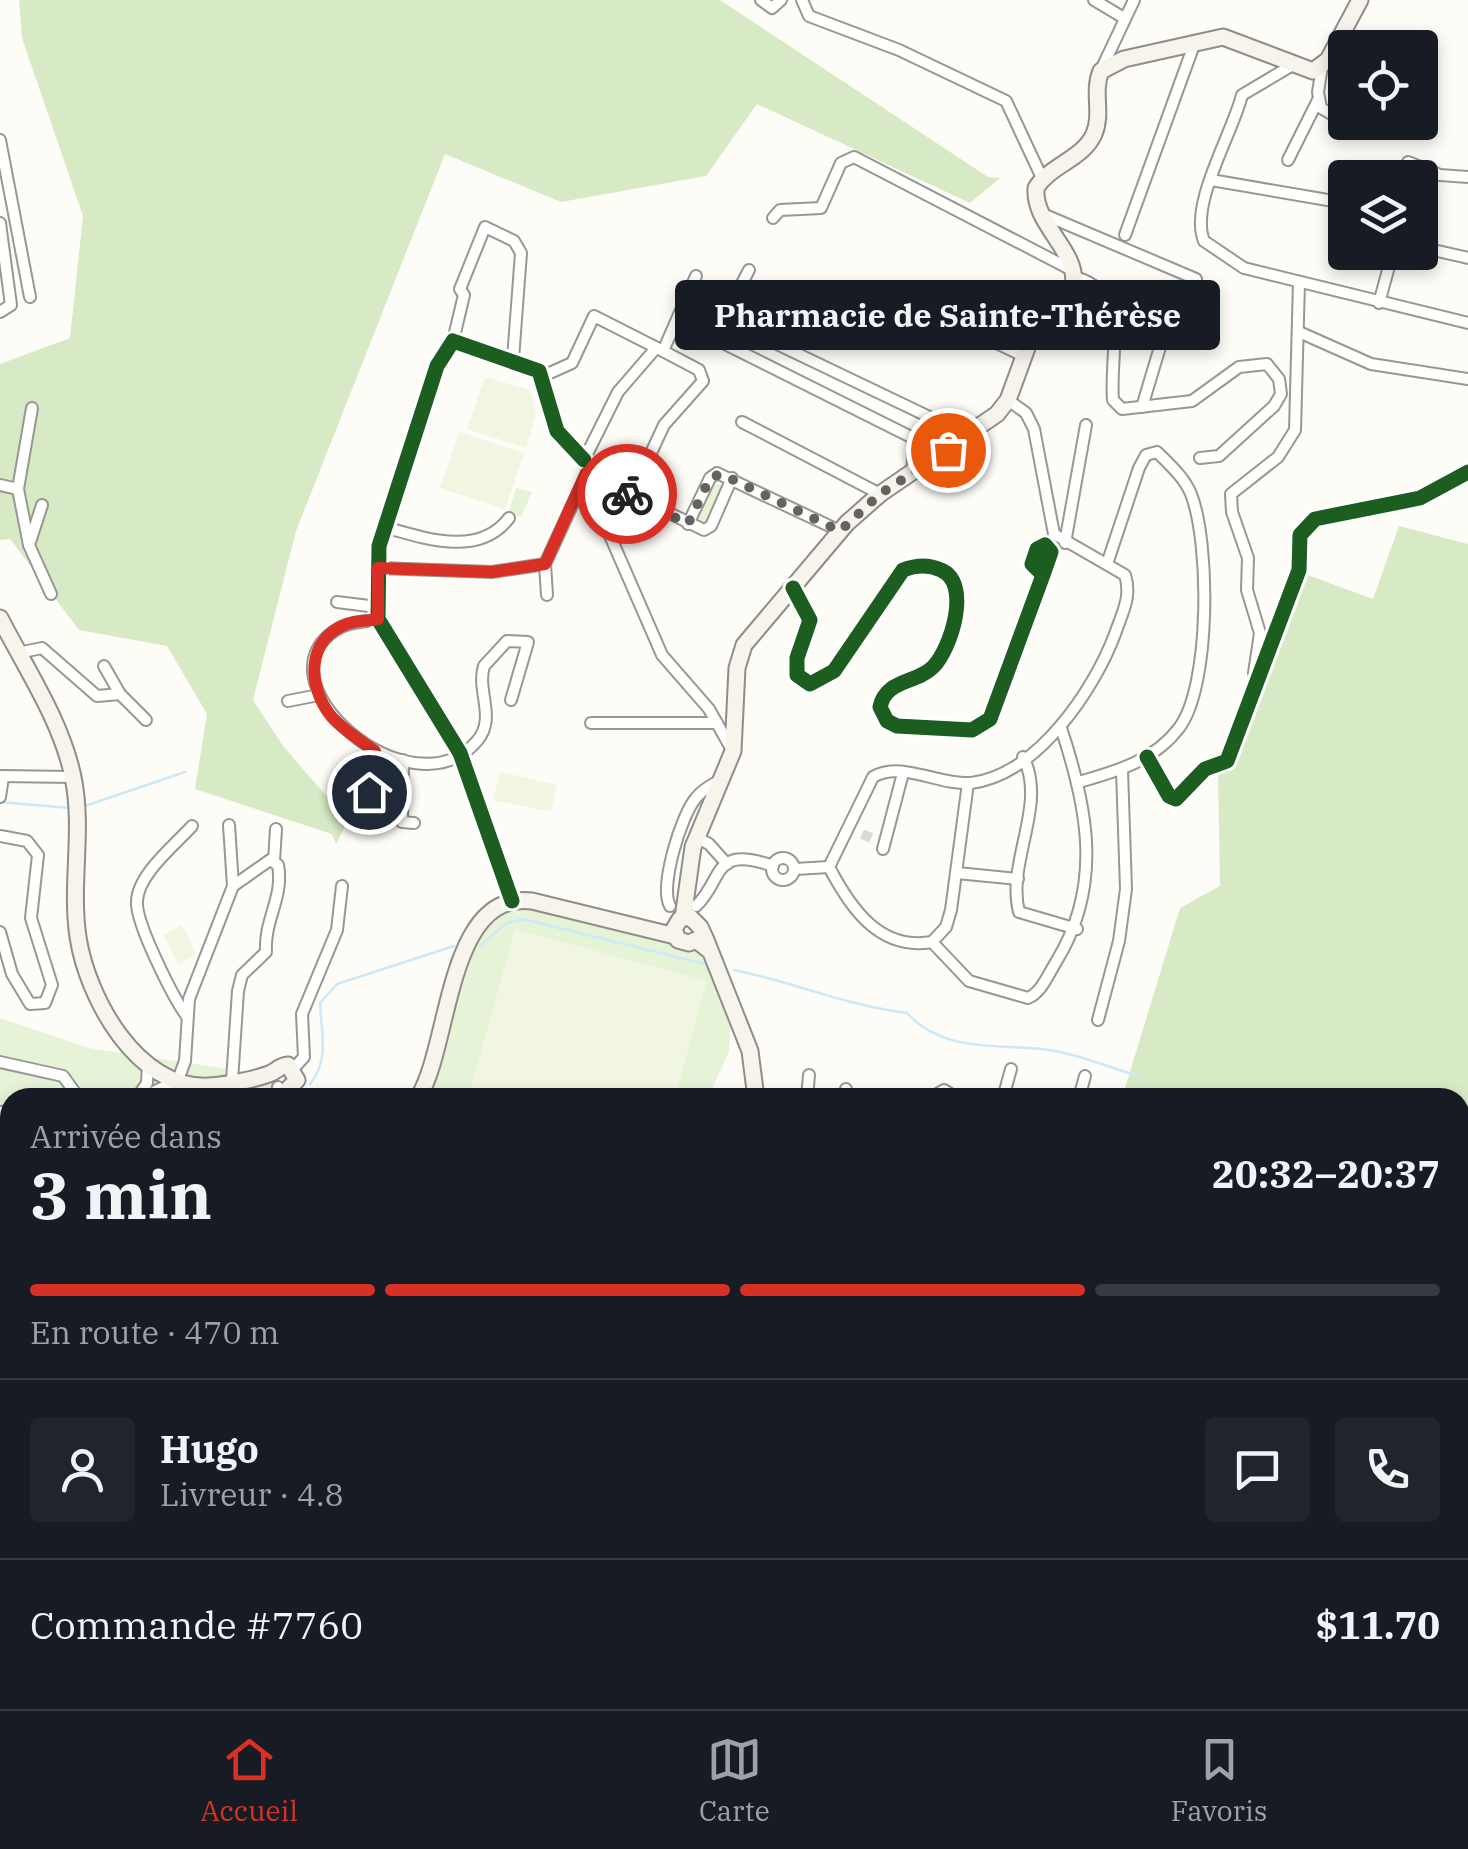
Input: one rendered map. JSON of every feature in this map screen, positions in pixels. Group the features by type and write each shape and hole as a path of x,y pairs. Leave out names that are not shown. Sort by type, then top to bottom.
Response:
{"main road":[{"path":"755,1088 750,1051 710,951 689,926 689,878 696,837 726,776 733,751 739,657 752,634 840,531 880,494 969,436 1008,400 1031,336 1064,299 1073,274 1037,212 1036,188 1042,178 1092,139 1098,121 1095,95 1100,71 1124,60 1195,42 1231,38 1303,71 1322,67 1360,0"},
{"path":"0,618 62,739 73,777 78,808 76,897 83,954 102,1006 122,1038 148,1064 178,1080 207,1087 232,1082 286,1085"},
{"path":"411,1088 430,1050 463,939 482,910 524,893 656,929 689,926"},
{"path":"423,1088 467,942 491,909 511,898"},
{"path":"734,1011 746,1088"}],"street":[{"path":"761,0 772,8 781,0"},
{"path":"802,0 809,16 898,50 1006,101 1042,178"},
{"path":"1094,0 1124,18"},
{"path":"1100,71 1134,0"},
{"path":"1125,236 1195,42"},
{"path":"1292,66 1245,91 1199,221 1210,249 1234,265 1468,323"},
{"path":"1288,160 1318,100 1322,67"},
{"path":"1318,100 1328,114"},
{"path":"0,140 30,297"},
{"path":"773,218 780,210 821,208 840,163 854,156 1096,285 1111,304 1113,400 1122,409 1192,401 1239,367 1268,364 1281,386 1274,406 1218,456 1200,458"},
{"path":"1438,174 1468,177"},
{"path":"1211,180 1328,200"},
{"path":"1037,212 1196,279"},
{"path":"0,224 11,305 0,312"},
{"path":"511,898 460,752 378,613 378,568 384,527 437,366 452,341 464,295 460,289 485,227 514,241 521,252 513,359"},
{"path":"1438,251 1468,258"},
{"path":"749,270 718,329 722,344 915,439 912,473"},
{"path":"1379,303 1388,270"},
{"path":"546,595 545,564 618,392 659,349 696,276"},
{"path":"1248,700 1260,633 1248,590 1248,558 1232,512 1231,494 1278,457 1296,430 1299,282"},
{"path":"936,314 1024,356"},
{"path":"543,376 572,363 594,316 702,373 704,382 664,425 630,496"},
{"path":"1142,408 1166,328"},
{"path":"1299,332 1378,366 1468,380"},
{"path":"452,341 513,359 543,376 557,431 585,466 662,654 717,723 733,751"},
{"path":"779,345 969,436"},
{"path":"830,867 873,777 886,772 903,773 968,783 996,776 1061,728 1102,667 1128,598 1124,576 1065,543 1051,528 1045,471 1031,421 1008,400"},
{"path":"32,408 18,489 29,546 51,594"},
{"path":"742,422 880,494"},
{"path":"1065,543 1086,425"},
{"path":"1079,782 1122,770 1148,756 1182,726 1192,701 1206,627 1194,502 1185,482 1156,452 1146,455 1139,468 1107,564"},
{"path":"585,466 630,496 688,524 708,529 732,478"},
{"path":"1148,756 1169,796 1182,796 1205,770 1228,761 1299,570 1300,535 1315,520 1405,503 1468,472"},
{"path":"688,524 710,478 718,473 840,531"},
{"path":"0,486 18,489"},
{"path":"29,546 42,505"},
{"path":"384,527 462,542 492,534 509,518"},
{"path":"793,588 808,614 810,627 796,667 802,681 810,684 834,671 903,570 923,565 948,574 955,585 958,608 938,662 893,687 880,707 887,721 897,726 972,730 990,719 1043,575 1050,548 1040,545 1032,564 1043,575"},
{"path":"378,568 519,568 545,564"},
{"path":"337,602 378,613"},
{"path":"378,613 343,625 317,648 314,669 319,696 338,723 375,751 403,760 446,762 477,741 484,730 484,666 507,641 528,642 512,700"},
{"path":"18,653 42,648 98,696 120,694"},
{"path":"104,666 120,694 146,720"},
{"path":"288,701 319,696"},
{"path":"591,723 717,723"},
{"path":"932,942 969,982 1028,998 1038,990 1076,929 1086,884 1079,782 1061,728"},
{"path":"369,792 375,751"},
{"path":"1023,757 1032,788 1018,879 1019,912 1076,929"},
{"path":"403,760 402,822 414,823"},
{"path":"1098,1020 1119,941 1126,889 1122,770"},
{"path":"881,844 903,773"},
{"path":"670,906 664,891 688,810 701,792 726,776"},
{"path":"0,797 2,777 73,777"},
{"path":"830,867 850,904 886,938 904,944 932,942 946,927 968,783"},
{"path":"186,1016 140,918 136,898 148,877 192,826"},
{"path":"160,1088 178,1080 185,1060 189,999 233,886 229,826"},
{"path":"848,828 862,834"},
{"path":"232,1082 234,1007 242,976 266,952 267,921 281,888 274,862 276,829"},
{"path":"0,836 27,840 38,856 31,918 52,984 44,1003 30,1004 22,994 0,932"},
{"path":"696,837 710,844 727,864"},
{"path":"689,926 714,873 727,864 752,859 772,866 774,876 784,880 795,870 830,867"},
{"path":"233,886 264,863 274,862"},
{"path":"957,872 1018,879"},
{"path":"286,1085 304,1057 302,1014 337,930 342,886"},
{"path":"0,1062 63,1076 71,1088"},
{"path":"143,1088 148,1064"},
{"path":"1006,1088 1011,1069"},
{"path":"808,1088 809,1075"},
{"path":"1081,1088 1084,1076"}],"green space":[{"path":"19,0 720,0 988,177 1000,178 970,203 757,104 706,176 561,202 445,154 296,531 253,700 283,746 348,821 336,844 332,834 195,789 207,714 167,646 79,630 10,539 0,540 0,364 70,338 83,216 22,38"},
{"path":"485,377 530,390 536,413 526,448 467,429"},
{"path":"459,432 524,453 505,509 440,488"},
{"path":"711,481 724,487 707,526 694,520"},
{"path":"516,488 532,492 521,517 509,511"},
{"path":"1399,526 1468,544 1468,1088 1125,1088 1180,908 1220,886 1218,773 1236,758 1290,608 1308,575 1373,599"},
{"path":"500,772 557,785 551,812 493,800"},
{"path":"530,906 699,951 731,1018 729,1052 712,1088 428,1088 480,932 502,910"},
{"path":"182,925 196,954 178,965 164,935"},
{"path":"515,929 707,981 677,1088 471,1088"},
{"path":"0,1018 89,1048 275,1076 282,1088 0,1088"}],"waterway":[{"path":"82,807 185,772"},
{"path":"0,802 69,808"},
{"path":"480,946 505,924 523,919 709,965"},
{"path":"310,1084 322,1055 320,1003 337,984 454,946"},
{"path":"734,970 907,1013 923,1027 957,1042 1055,1051 1138,1076"}],"tunnel":[{"path":"862,834 874,839"}],"cycle path":[{"path":"512,901 460,753 378,619 379,546 437,366 453,341 539,371 557,431 584,460"},
{"path":"1147,757 1169,796 1176,799 1205,769 1227,761 1299,570 1300,535 1315,519 1420,498 1468,472"},
{"path":"793,588 810,620 797,658 797,675 810,684 834,671 903,570 927,566 950,577 957,602 952,632 940,658 926,672 888,691 880,707 887,721 897,726 972,730 990,719 1043,575 1051,552 1045,545 1037,549 1032,564 1043,575"}],"way so far":[{"path":"627,494 688,524 710,478 718,473 840,531 880,494 948,450"}],"place":[{"name":"Pharmacie de Sainte-Thérèse","path":"948,450"}],"route":[{"path":"369,792 375,751 330,715 319,696 314,659 317,648 343,625 378,619 378,568 492,572 545,564 586,473 627,494"}]}
